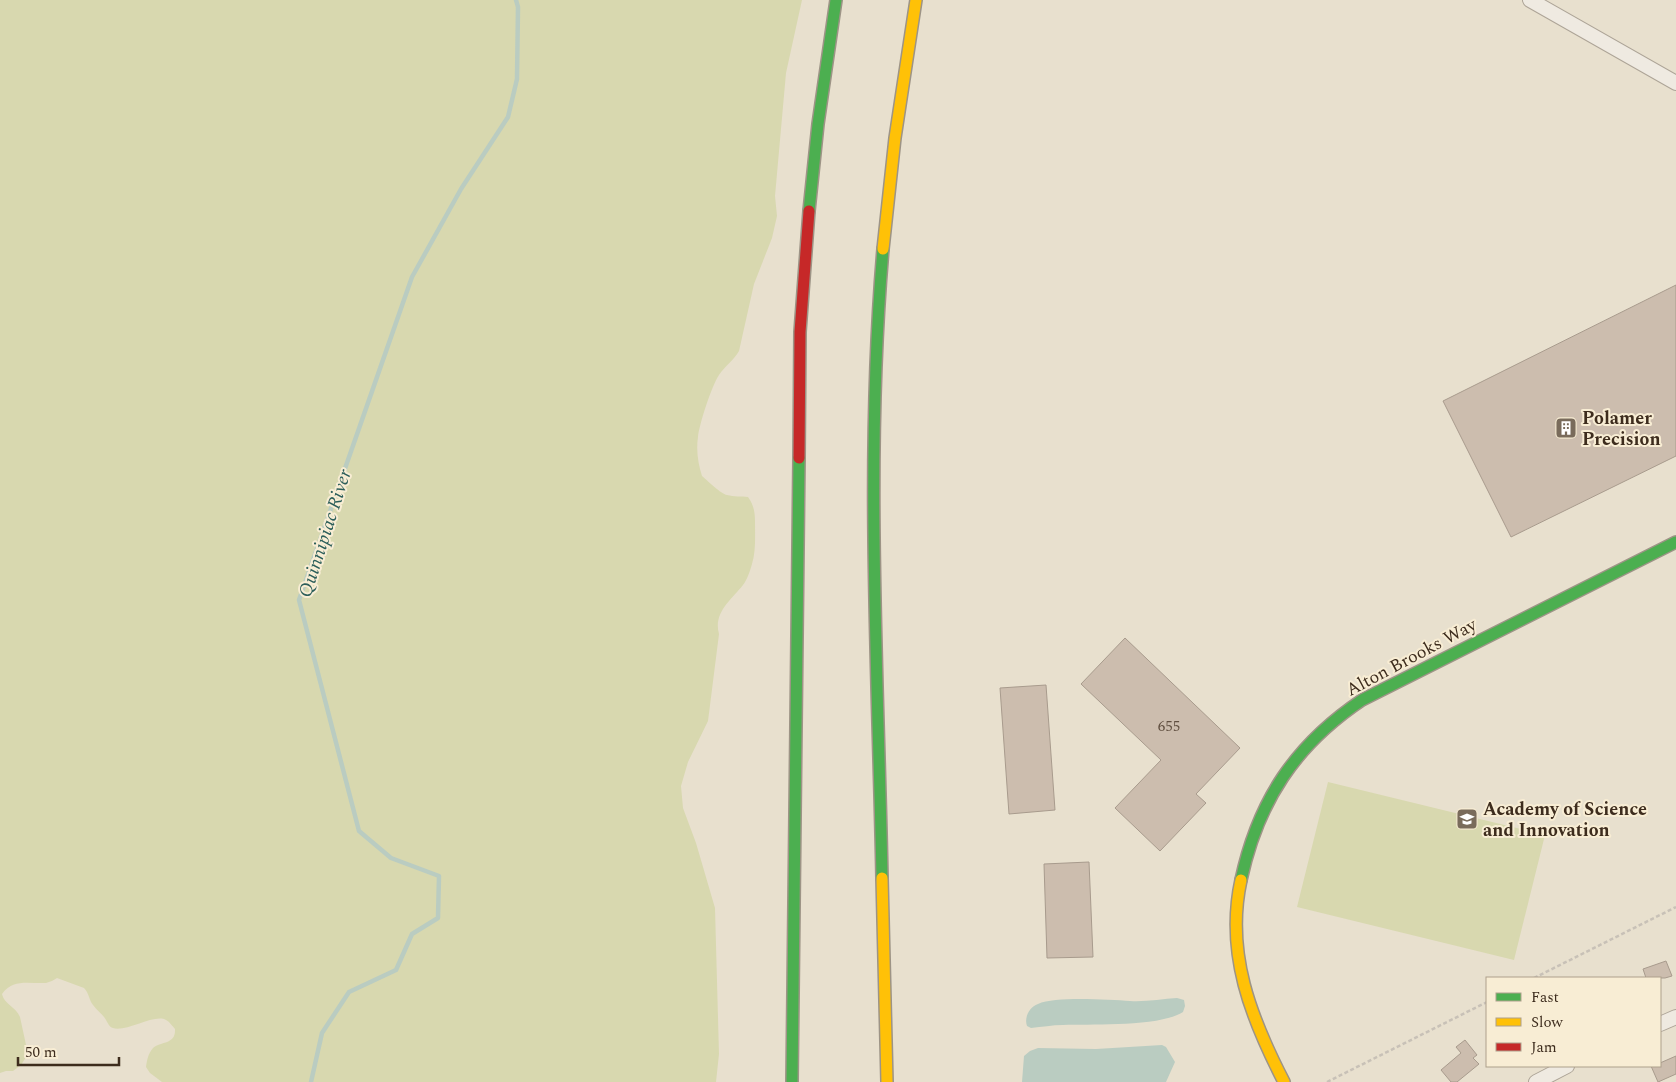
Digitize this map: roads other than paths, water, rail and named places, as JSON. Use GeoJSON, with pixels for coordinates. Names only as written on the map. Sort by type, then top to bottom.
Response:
{"type":"FeatureCollection","features":[{"type":"Feature","properties":{"kind":"main road"},"geometry":{"type":"LineString","coordinates":[[792,1082],[800,332],[815,147],[836,0]]}},
{"type":"Feature","properties":{"kind":"main road"},"geometry":{"type":"LineString","coordinates":[[887,1082],[874,518],[874,404],[886,209],[899,99],[916,0]]}},
{"type":"Feature","properties":{"kind":"main road","name":"Alton Brooks Way"},"geometry":{"type":"LineString","coordinates":[[1284,1082],[1258,1030],[1245,993],[1238,955],[1236,923],[1239,887],[1249,842],[1263,809],[1280,780],[1314,737],[1362,700],[1676,542]]}},
{"type":"Feature","properties":{"kind":"street"},"geometry":{"type":"LineString","coordinates":[[1530,0],[1676,83]]}},
{"type":"Feature","properties":{"kind":"street"},"geometry":{"type":"LineString","coordinates":[[1661,1024],[1676,1017]]}},
{"type":"Feature","properties":{"kind":"street"},"geometry":{"type":"LineString","coordinates":[[1536,1082],[1565,1067]]}},
{"type":"Feature","properties":{"kind":"waterway","name":"Quinnipiac River"},"geometry":{"type":"LineString","coordinates":[[311,1082],[322,1033],[349,992],[396,970],[412,934],[438,918],[439,876],[391,858],[359,831],[299,600],[412,277],[461,189],[508,117],[517,79],[518,7],[516,0]]}},
{"type":"Feature","properties":{"kind":"place","name":"Polamer Precision"},"geometry":{"type":"Point","coordinates":[1566,428]}},
{"type":"Feature","properties":{"kind":"place","name":"Academy of Science and Innovation"},"geometry":{"type":"Point","coordinates":[1467,819]}}]}
